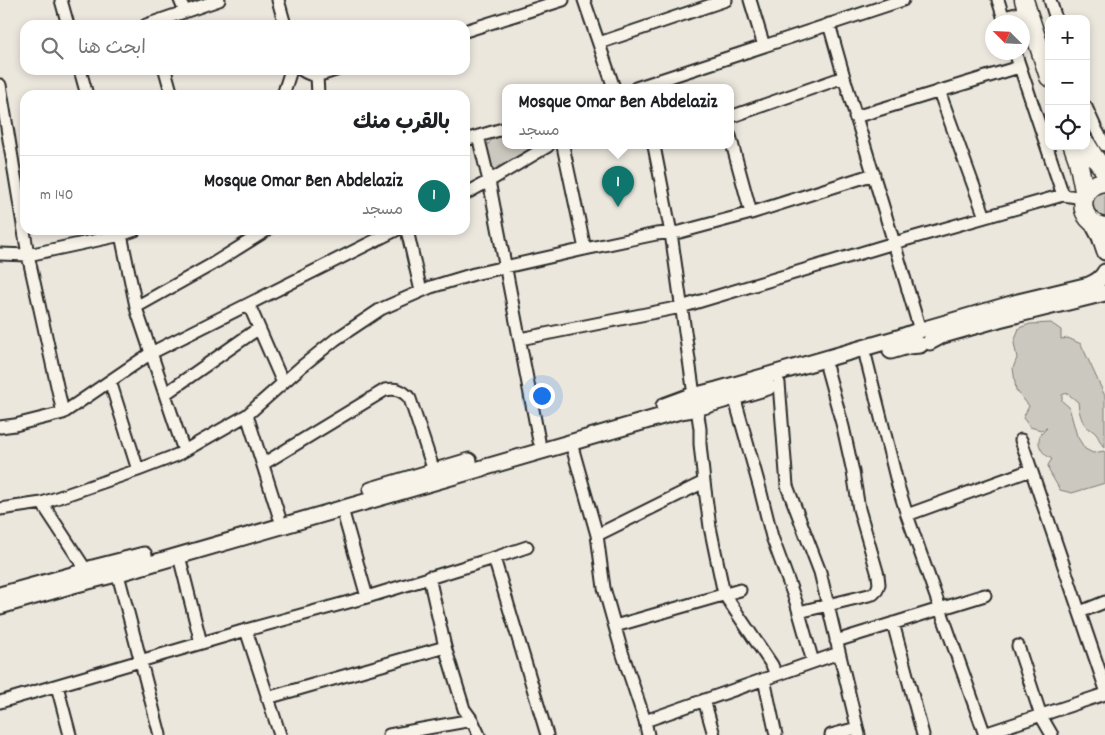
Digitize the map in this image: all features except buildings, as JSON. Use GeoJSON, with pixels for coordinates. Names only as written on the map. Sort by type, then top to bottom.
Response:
{"type":"FeatureCollection","features":[{"type":"Feature","properties":{"kind":"main road"},"geometry":{"type":"LineString","coordinates":[[1029,4],[1045,32]]}},
{"type":"Feature","properties":{"kind":"main road"},"geometry":{"type":"LineString","coordinates":[[1029,4],[1045,62]]}},
{"type":"Feature","properties":{"kind":"main road"},"geometry":{"type":"LineString","coordinates":[[1074,150],[1078,160],[1084,197],[1084,212],[1087,218],[1098,224],[1105,252]]}},
{"type":"Feature","properties":{"kind":"main road"},"geometry":{"type":"LineString","coordinates":[[1090,150],[1105,171]]}},
{"type":"Feature","properties":{"kind":"main road"},"geometry":{"type":"LineString","coordinates":[[1084,197],[1089,189],[1105,182]]}},
{"type":"Feature","properties":{"kind":"main road"},"geometry":{"type":"LineString","coordinates":[[0,606],[88,576],[279,516],[434,471],[671,404],[734,396],[908,346],[923,335],[1013,303],[1097,282],[1105,272]]}},
{"type":"Feature","properties":{"kind":"main road"},"geometry":{"type":"LineString","coordinates":[[116,568],[179,556],[680,411],[717,390],[898,338],[950,333],[1005,317],[1105,293]]}},
{"type":"Feature","properties":{"kind":"main road"},"geometry":{"type":"LineString","coordinates":[[0,595],[76,574],[88,576]]}},
{"type":"Feature","properties":{"kind":"street"},"geometry":{"type":"LineString","coordinates":[[61,0],[67,20]]}},
{"type":"Feature","properties":{"kind":"street"},"geometry":{"type":"LineString","coordinates":[[180,0],[185,12]]}},
{"type":"Feature","properties":{"kind":"street"},"geometry":{"type":"LineString","coordinates":[[162,20],[219,0]]}},
{"type":"Feature","properties":{"kind":"street"},"geometry":{"type":"LineString","coordinates":[[278,0],[284,20]]}},
{"type":"Feature","properties":{"kind":"street"},"geometry":{"type":"LineString","coordinates":[[470,29],[541,3],[563,0]]}},
{"type":"Feature","properties":{"kind":"street"},"geometry":{"type":"LineString","coordinates":[[584,0],[613,84]]}},
{"type":"Feature","properties":{"kind":"street"},"geometry":{"type":"LineString","coordinates":[[599,43],[726,0]]}},
{"type":"Feature","properties":{"kind":"street"},"geometry":{"type":"LineString","coordinates":[[750,0],[764,46]]}},
{"type":"Feature","properties":{"kind":"street"},"geometry":{"type":"LineString","coordinates":[[649,84],[903,0]]}},
{"type":"Feature","properties":{"kind":"street"},"geometry":{"type":"LineString","coordinates":[[998,0],[1003,15]]}},
{"type":"Feature","properties":{"kind":"street"},"geometry":{"type":"LineString","coordinates":[[1050,0],[1055,15]]}},
{"type":"Feature","properties":{"kind":"street"},"geometry":{"type":"LineString","coordinates":[[1012,15],[1029,4]]}},
{"type":"Feature","properties":{"kind":"street"},"geometry":{"type":"LineString","coordinates":[[829,24],[855,118],[923,335]]}},
{"type":"Feature","properties":{"kind":"street"},"geometry":{"type":"LineString","coordinates":[[1017,60],[1062,195]]}},
{"type":"Feature","properties":{"kind":"street"},"geometry":{"type":"LineString","coordinates":[[855,118],[1019,67]]}},
{"type":"Feature","properties":{"kind":"street"},"geometry":{"type":"LineString","coordinates":[[81,75],[86,90]]}},
{"type":"Feature","properties":{"kind":"street"},"geometry":{"type":"LineString","coordinates":[[167,75],[171,90]]}},
{"type":"Feature","properties":{"kind":"street"},"geometry":{"type":"LineString","coordinates":[[285,90],[289,75]]}},
{"type":"Feature","properties":{"kind":"street"},"geometry":{"type":"LineString","coordinates":[[310,75],[320,75]]}},
{"type":"Feature","properties":{"kind":"street"},"geometry":{"type":"LineString","coordinates":[[317,76],[318,90]]}},
{"type":"Feature","properties":{"kind":"street"},"geometry":{"type":"LineString","coordinates":[[734,116],[844,77]]}},
{"type":"Feature","properties":{"kind":"street"},"geometry":{"type":"LineString","coordinates":[[0,87],[20,207]]}},
{"type":"Feature","properties":{"kind":"street"},"geometry":{"type":"LineString","coordinates":[[939,92],[985,217]]}},
{"type":"Feature","properties":{"kind":"street"},"geometry":{"type":"LineString","coordinates":[[1090,116],[1105,145]]}},
{"type":"Feature","properties":{"kind":"street"},"geometry":{"type":"LineString","coordinates":[[470,138],[502,129]]}},
{"type":"Feature","properties":{"kind":"street"},"geometry":{"type":"LineString","coordinates":[[478,136],[489,182],[539,441]]}},
{"type":"Feature","properties":{"kind":"street"},"geometry":{"type":"LineString","coordinates":[[470,192],[543,149]]}},
{"type":"Feature","properties":{"kind":"street"},"geometry":{"type":"LineString","coordinates":[[564,149],[584,249]]}},
{"type":"Feature","properties":{"kind":"street"},"geometry":{"type":"LineString","coordinates":[[655,149],[671,233],[700,429],[700,444],[710,527],[724,594],[772,665],[776,675]]}},
{"type":"Feature","properties":{"kind":"street"},"geometry":{"type":"LineString","coordinates":[[734,149],[751,213]]}},
{"type":"Feature","properties":{"kind":"street"},"geometry":{"type":"LineString","coordinates":[[0,509],[42,503],[138,470],[184,451],[247,415],[336,339],[381,309],[421,291],[474,274],[656,234],[680,232],[751,213],[874,174]]}},
{"type":"Feature","properties":{"kind":"street"},"geometry":{"type":"LineString","coordinates":[[520,340],[681,307],[894,242],[1062,195],[1084,197]]}},
{"type":"Feature","properties":{"kind":"street"},"geometry":{"type":"LineString","coordinates":[[25,235],[63,413]]}},
{"type":"Feature","properties":{"kind":"street"},"geometry":{"type":"LineString","coordinates":[[0,254],[28,255],[109,235]]}},
{"type":"Feature","properties":{"kind":"street"},"geometry":{"type":"LineString","coordinates":[[122,235],[136,307],[184,451]]}},
{"type":"Feature","properties":{"kind":"street"},"geometry":{"type":"LineString","coordinates":[[136,307],[211,265],[259,235]]}},
{"type":"Feature","properties":{"kind":"street"},"geometry":{"type":"LineString","coordinates":[[0,427],[63,413],[151,353],[386,235]]}},
{"type":"Feature","properties":{"kind":"street"},"geometry":{"type":"LineString","coordinates":[[408,235],[421,291]]}},
{"type":"Feature","properties":{"kind":"street"},"geometry":{"type":"LineString","coordinates":[[249,305],[283,383]]}},
{"type":"Feature","properties":{"kind":"street"},"geometry":{"type":"LineString","coordinates":[[165,394],[259,328]]}},
{"type":"Feature","properties":{"kind":"street"},"geometry":{"type":"LineString","coordinates":[[866,358],[906,515],[985,734],[1105,694]]}},
{"type":"Feature","properties":{"kind":"street"},"geometry":{"type":"LineString","coordinates":[[799,612],[873,594],[878,590],[879,584],[859,509],[843,427],[827,370]]}},
{"type":"Feature","properties":{"kind":"street"},"geometry":{"type":"LineString","coordinates":[[110,381],[138,470]]}},
{"type":"Feature","properties":{"kind":"street"},"geometry":{"type":"LineString","coordinates":[[779,383],[787,486],[820,572],[858,731],[831,735]]}},
{"type":"Feature","properties":{"kind":"street"},"geometry":{"type":"LineString","coordinates":[[263,464],[385,390],[393,389],[399,390],[410,399],[434,471]]}},
{"type":"Feature","properties":{"kind":"street"},"geometry":{"type":"LineString","coordinates":[[734,396],[772,537],[799,612],[813,662]]}},
{"type":"Feature","properties":{"kind":"street"},"geometry":{"type":"LineString","coordinates":[[247,415],[279,516]]}},
{"type":"Feature","properties":{"kind":"street"},"geometry":{"type":"LineString","coordinates":[[1021,440],[1105,687]]}},
{"type":"Feature","properties":{"kind":"street"},"geometry":{"type":"LineString","coordinates":[[571,443],[597,535],[604,588],[648,735]]}},
{"type":"Feature","properties":{"kind":"street"},"geometry":{"type":"LineString","coordinates":[[906,515],[1031,470]]}},
{"type":"Feature","properties":{"kind":"street"},"geometry":{"type":"LineString","coordinates":[[597,535],[704,482]]}},
{"type":"Feature","properties":{"kind":"street"},"geometry":{"type":"LineString","coordinates":[[42,503],[88,576]]}},
{"type":"Feature","properties":{"kind":"street"},"geometry":{"type":"LineString","coordinates":[[342,509],[367,597]]}},
{"type":"Feature","properties":{"kind":"street"},"geometry":{"type":"LineString","coordinates":[[0,702],[246,630],[367,597],[526,547]]}},
{"type":"Feature","properties":{"kind":"street"},"geometry":{"type":"LineString","coordinates":[[179,556],[201,643]]}},
{"type":"Feature","properties":{"kind":"street"},"geometry":{"type":"LineString","coordinates":[[494,558],[547,735]]}},
{"type":"Feature","properties":{"kind":"street"},"geometry":{"type":"LineString","coordinates":[[116,568],[160,735]]}},
{"type":"Feature","properties":{"kind":"street"},"geometry":{"type":"LineString","coordinates":[[429,577],[445,647],[464,708],[479,735]]}},
{"type":"Feature","properties":{"kind":"street"},"geometry":{"type":"LineString","coordinates":[[615,626],[740,590]]}},
{"type":"Feature","properties":{"kind":"street"},"geometry":{"type":"LineString","coordinates":[[645,721],[813,662],[837,647],[893,623],[985,595]]}},
{"type":"Feature","properties":{"kind":"street"},"geometry":{"type":"LineString","coordinates":[[1080,612],[1105,602]]}},
{"type":"Feature","properties":{"kind":"street"},"geometry":{"type":"LineString","coordinates":[[893,623],[922,735]]}},
{"type":"Feature","properties":{"kind":"street"},"geometry":{"type":"LineString","coordinates":[[246,630],[280,735]]}},
{"type":"Feature","properties":{"kind":"street"},"geometry":{"type":"LineString","coordinates":[[1018,646],[1041,716],[1052,735]]}},
{"type":"Feature","properties":{"kind":"street"},"geometry":{"type":"LineString","coordinates":[[267,698],[445,647]]}},
{"type":"Feature","properties":{"kind":"street"},"geometry":{"type":"LineString","coordinates":[[764,679],[776,735]]}},
{"type":"Feature","properties":{"kind":"street"},"geometry":{"type":"LineString","coordinates":[[57,686],[70,735]]}},
{"type":"Feature","properties":{"kind":"street"},"geometry":{"type":"LineString","coordinates":[[704,700],[714,735]]}},
{"type":"Feature","properties":{"kind":"street"},"geometry":{"type":"LineString","coordinates":[[389,735],[472,720]]}},
{"type":"Feature","properties":{"kind":"shaded area"},"geometry":{"type":"Polygon","coordinates":[[[502,136],[502,149],[529,149],[494,171],[487,147],[492,140],[502,136]]]}},
{"type":"Feature","properties":{"kind":"shaded area"},"geometry":{"type":"Polygon","coordinates":[[[1105,190],[1105,218],[1101,218],[1093,213],[1091,199],[1096,192],[1105,190]]]}},
{"type":"Feature","properties":{"kind":"shaded area"},"geometry":{"type":"Polygon","coordinates":[[[1051,323],[1061,330],[1061,339],[1068,338],[1081,344],[1105,396],[1105,448],[1095,433],[1084,423],[1078,402],[1067,393],[1062,395],[1062,401],[1069,407],[1077,436],[1085,449],[1093,453],[1104,451],[1105,453],[1105,483],[1072,493],[1060,490],[1049,471],[1048,465],[1052,459],[1043,452],[1039,445],[1039,438],[1047,428],[1041,430],[1030,427],[1023,418],[1029,406],[1016,390],[1013,368],[1017,358],[1014,343],[1019,328],[1030,324],[1051,323]]]}},
{"type":"Feature","properties":{"kind":"place","name":"Mosque Omar Ben Abdelaziz"},"geometry":{"type":"Point","coordinates":[618,207]}}]}
